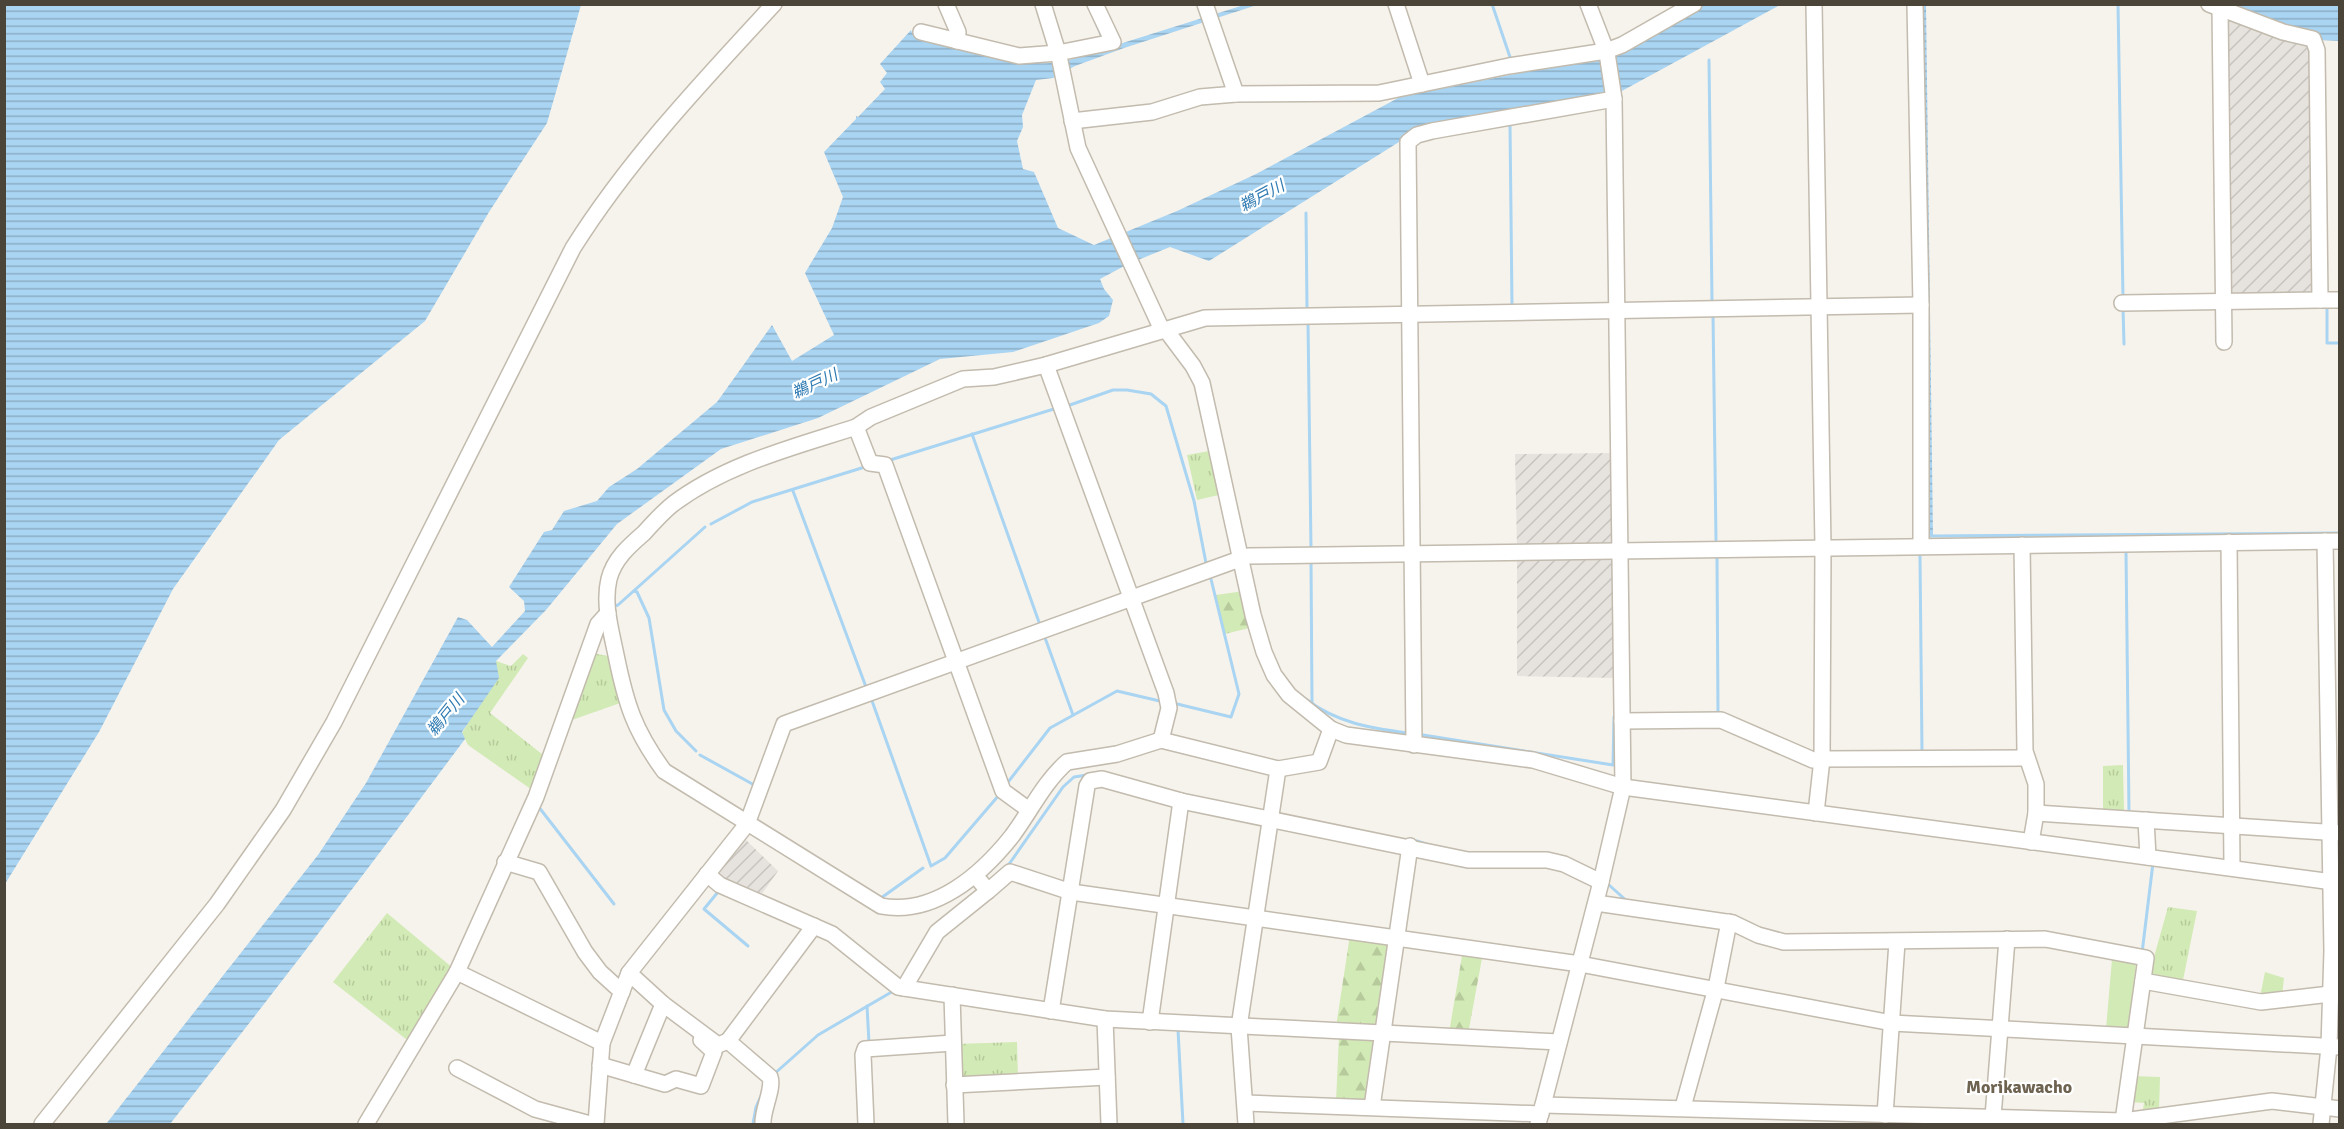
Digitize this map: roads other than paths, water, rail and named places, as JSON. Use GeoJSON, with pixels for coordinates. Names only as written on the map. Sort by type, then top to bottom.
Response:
{"type":"FeatureCollection","features":[{"type":"Feature","properties":{"kind":"street"},"geometry":{"type":"LineString","coordinates":[[42,1125],[217,904],[283,810],[334,722],[573,248],[600,204],[647,146],[774,4]]}},
{"type":"Feature","properties":{"kind":"street"},"geometry":{"type":"LineString","coordinates":[[946,4],[958,32],[957,41]]}},
{"type":"Feature","properties":{"kind":"street"},"geometry":{"type":"LineString","coordinates":[[1043,4],[1058,55],[1078,148],[1164,330],[1193,366],[1202,383],[1253,615],[1264,652],[1274,675],[1304,709],[1331,729],[1346,735],[1533,760],[1623,787],[2336,882]]}},
{"type":"Feature","properties":{"kind":"street"},"geometry":{"type":"LineString","coordinates":[[921,32],[1019,56],[1058,55],[1113,42],[1095,4]]}},
{"type":"Feature","properties":{"kind":"street"},"geometry":{"type":"LineString","coordinates":[[1396,4],[1422,84]]}},
{"type":"Feature","properties":{"kind":"street"},"geometry":{"type":"LineString","coordinates":[[1540,1114],[1596,903],[1623,787],[1614,99],[1607,52],[1588,4]]}},
{"type":"Feature","properties":{"kind":"street"},"geometry":{"type":"LineString","coordinates":[[1072,121],[1152,112],[1200,97],[1236,94],[1359,95],[1607,52],[1694,4]]}},
{"type":"Feature","properties":{"kind":"street"},"geometry":{"type":"LineString","coordinates":[[1815,4],[1822,547],[1822,759],[1816,813]]}},
{"type":"Feature","properties":{"kind":"street"},"geometry":{"type":"LineString","coordinates":[[1915,4],[1921,305],[1921,545]]}},
{"type":"Feature","properties":{"kind":"street"},"geometry":{"type":"LineString","coordinates":[[2224,342],[2214,6],[2283,32],[2313,39],[2317,50],[2320,300]]}},
{"type":"Feature","properties":{"kind":"street"},"geometry":{"type":"LineString","coordinates":[[1208,13],[1236,94]]}},
{"type":"Feature","properties":{"kind":"street"},"geometry":{"type":"LineString","coordinates":[[1414,745],[1408,142],[1417,135],[1432,131],[1614,99]]}},
{"type":"Feature","properties":{"kind":"street"},"geometry":{"type":"LineString","coordinates":[[2122,303],[2340,300]]}},
{"type":"Feature","properties":{"kind":"street"},"geometry":{"type":"LineString","coordinates":[[1331,729],[1319,762],[1278,770],[1161,741],[1117,754],[1067,762],[1011,837],[975,875],[936,900],[918,906],[880,906],[664,771],[642,742],[625,701],[606,597],[616,562],[673,504],[751,462],[856,427],[870,417],[963,379],[994,377],[1046,365],[1205,318],[1921,305]]}},
{"type":"Feature","properties":{"kind":"street"},"geometry":{"type":"LineString","coordinates":[[1046,365],[1168,702],[1161,741]]}},
{"type":"Feature","properties":{"kind":"street"},"geometry":{"type":"LineString","coordinates":[[856,427],[870,463],[885,465],[1003,791],[1029,810]]}},
{"type":"Feature","properties":{"kind":"street"},"geometry":{"type":"LineString","coordinates":[[596,1125],[603,1043],[629,973],[747,824],[784,724],[1248,556],[2332,541],[2336,882],[2334,1047],[2321,1125]]}},
{"type":"Feature","properties":{"kind":"street"},"geometry":{"type":"LineString","coordinates":[[2229,542],[2232,867]]}},
{"type":"Feature","properties":{"kind":"street"},"geometry":{"type":"LineString","coordinates":[[2022,545],[2025,751],[2036,784],[2036,813],[2031,842]]}},
{"type":"Feature","properties":{"kind":"street"},"geometry":{"type":"LineString","coordinates":[[372,1123],[457,972],[536,797],[598,624],[608,613]]}},
{"type":"Feature","properties":{"kind":"street"},"geometry":{"type":"LineString","coordinates":[[1622,721],[1721,720],[1813,760],[2027,758]]}},
{"type":"Feature","properties":{"kind":"street"},"geometry":{"type":"LineString","coordinates":[[1246,1125],[1239,1027],[1278,770]]}},
{"type":"Feature","properties":{"kind":"street"},"geometry":{"type":"LineString","coordinates":[[1052,1011],[1090,781],[1102,779],[1181,801],[1360,839],[1410,846],[1468,860],[1547,860],[1564,864],[1601,882]]}},
{"type":"Feature","properties":{"kind":"street"},"geometry":{"type":"LineString","coordinates":[[1150,1022],[1181,801]]}},
{"type":"Feature","properties":{"kind":"street"},"geometry":{"type":"LineString","coordinates":[[2036,813],[2335,833]]}},
{"type":"Feature","properties":{"kind":"street"},"geometry":{"type":"LineString","coordinates":[[2146,820],[2148,857]]}},
{"type":"Feature","properties":{"kind":"street"},"geometry":{"type":"LineString","coordinates":[[1372,1107],[1410,846]]}},
{"type":"Feature","properties":{"kind":"street"},"geometry":{"type":"LineString","coordinates":[[505,862],[539,872],[585,952],[600,972],[622,992]]}},
{"type":"Feature","properties":{"kind":"street"},"geometry":{"type":"LineString","coordinates":[[904,988],[938,932],[1010,872],[1071,892],[1580,964],[1892,1023],[2334,1047]]}},
{"type":"Feature","properties":{"kind":"street"},"geometry":{"type":"LineString","coordinates":[[707,874],[720,885],[832,934],[898,987],[1105,1019],[1559,1042]]}},
{"type":"Feature","properties":{"kind":"street"},"geometry":{"type":"LineString","coordinates":[[975,875],[988,891]]}},
{"type":"Feature","properties":{"kind":"street"},"geometry":{"type":"LineString","coordinates":[[1596,903],[1729,922],[1784,942],[2059,940],[2146,958],[2123,1120]]}},
{"type":"Feature","properties":{"kind":"street"},"geometry":{"type":"LineString","coordinates":[[1683,1107],[1716,988],[1729,922]]}},
{"type":"Feature","properties":{"kind":"street"},"geometry":{"type":"LineString","coordinates":[[665,1006],[718,1045],[728,1041],[814,926]]}},
{"type":"Feature","properties":{"kind":"street"},"geometry":{"type":"LineString","coordinates":[[1994,1117],[2007,939]]}},
{"type":"Feature","properties":{"kind":"street"},"geometry":{"type":"LineString","coordinates":[[1885,1115],[1897,942]]}},
{"type":"Feature","properties":{"kind":"street"},"geometry":{"type":"LineString","coordinates":[[457,972],[603,1043]]}},
{"type":"Feature","properties":{"kind":"street"},"geometry":{"type":"LineString","coordinates":[[600,1065],[665,1084],[676,1079],[701,1086],[714,1052],[629,973]]}},
{"type":"Feature","properties":{"kind":"street"},"geometry":{"type":"LineString","coordinates":[[2143,981],[2261,1002],[2335,993]]}},
{"type":"Feature","properties":{"kind":"street"},"geometry":{"type":"LineString","coordinates":[[952,995],[956,1125]]}},
{"type":"Feature","properties":{"kind":"street"},"geometry":{"type":"LineString","coordinates":[[634,1075],[665,1006]]}},
{"type":"Feature","properties":{"kind":"street"},"geometry":{"type":"LineString","coordinates":[[1105,1019],[1109,1125]]}},
{"type":"Feature","properties":{"kind":"street"},"geometry":{"type":"LineString","coordinates":[[728,1041],[772,1080],[762,1112],[763,1125]]}},
{"type":"Feature","properties":{"kind":"street"},"geometry":{"type":"LineString","coordinates":[[866,1125],[863,1054],[866,1049],[953,1043]]}},
{"type":"Feature","properties":{"kind":"street"},"geometry":{"type":"LineString","coordinates":[[457,1068],[535,1108],[590,1125]]}},
{"type":"Feature","properties":{"kind":"street"},"geometry":{"type":"LineString","coordinates":[[954,1085],[1107,1077]]}},
{"type":"Feature","properties":{"kind":"street"},"geometry":{"type":"LineString","coordinates":[[1246,1103],[1540,1114],[1683,1107],[1885,1115],[2123,1120],[2272,1101],[2340,1109]]}},
{"type":"Feature","properties":{"kind":"water"},"geometry":{"type":"Polygon","coordinates":[[[5,4],[581,5],[547,123],[489,212],[425,321],[279,440],[173,589],[99,732],[5,884],[5,4]]]}},
{"type":"Feature","properties":{"kind":"water","name":"鵜戸川"},"geometry":{"type":"Polygon","coordinates":[[[1087,5],[1091,5],[1113,46],[1244,5],[1257,5],[1124,48],[1075,66],[1053,78],[1036,80],[1022,115],[1023,127],[1017,141],[1023,169],[1034,172],[1058,228],[1094,245],[1177,211],[1256,174],[1400,97],[1599,57],[1702,5],[1780,5],[1620,92],[1415,132],[1209,261],[1170,247],[1128,264],[1100,279],[1104,289],[1113,300],[1109,316],[1099,323],[1013,352],[940,359],[818,418],[721,449],[617,524],[546,610],[496,661],[499,678],[462,732],[465,739],[319,933],[170,1124],[106,1124],[318,855],[366,783],[458,617],[467,620],[492,647],[525,611],[524,601],[509,587],[544,532],[552,530],[564,511],[597,501],[609,487],[637,469],[717,402],[772,325],[792,361],[834,335],[805,273],[832,228],[843,197],[824,152],[856,119],[856,116],[858,117],[885,89],[880,82],[887,73],[880,64],[911,30],[912,33],[946,41],[947,46],[998,58],[1037,63],[1071,59],[1105,48],[1087,5]]]}},
{"type":"Feature","properties":{"kind":"water"},"geometry":{"type":"Polygon","coordinates":[[[1921,5],[1926,5],[1933,537],[1928,537],[1921,5]]]}},
{"type":"Feature","properties":{"kind":"water"},"geometry":{"type":"Polygon","coordinates":[[[2221,5],[2339,5],[2339,41],[2319,40],[2221,5]]]}},
{"type":"Feature","properties":{"kind":"waterway"},"geometry":{"type":"LineString","coordinates":[[1492,4],[1511,60]]}},
{"type":"Feature","properties":{"kind":"waterway"},"geometry":{"type":"LineString","coordinates":[[2118,4],[2123,298]]}},
{"type":"Feature","properties":{"kind":"waterway"},"geometry":{"type":"LineString","coordinates":[[1709,60],[1712,301]]}},
{"type":"Feature","properties":{"kind":"waterway"},"geometry":{"type":"LineString","coordinates":[[1510,124],[1512,306]]}},
{"type":"Feature","properties":{"kind":"waterway"},"geometry":{"type":"LineString","coordinates":[[1306,213],[1307,307]]}},
{"type":"Feature","properties":{"kind":"waterway"},"geometry":{"type":"LineString","coordinates":[[2123,308],[2124,344]]}},
{"type":"Feature","properties":{"kind":"waterway"},"geometry":{"type":"LineString","coordinates":[[2327,308],[2327,343],[2340,343]]}},
{"type":"Feature","properties":{"kind":"waterway"},"geometry":{"type":"LineString","coordinates":[[1713,314],[1716,540]]}},
{"type":"Feature","properties":{"kind":"waterway"},"geometry":{"type":"LineString","coordinates":[[1308,322],[1311,549]]}},
{"type":"Feature","properties":{"kind":"waterway"},"geometry":{"type":"LineString","coordinates":[[1067,406],[1113,390],[1151,394],[1166,406],[1194,501],[1206,563]]}},
{"type":"Feature","properties":{"kind":"waterway"},"geometry":{"type":"LineString","coordinates":[[887,461],[1057,408]]}},
{"type":"Feature","properties":{"kind":"waterway"},"geometry":{"type":"LineString","coordinates":[[972,434],[1040,625]]}},
{"type":"Feature","properties":{"kind":"waterway"},"geometry":{"type":"LineString","coordinates":[[711,524],[752,502],[868,466]]}},
{"type":"Feature","properties":{"kind":"waterway"},"geometry":{"type":"LineString","coordinates":[[793,491],[866,687]]}},
{"type":"Feature","properties":{"kind":"waterway"},"geometry":{"type":"LineString","coordinates":[[611,607],[618,605],[705,527]]}},
{"type":"Feature","properties":{"kind":"waterway"},"geometry":{"type":"LineString","coordinates":[[1930,536],[2340,533]]}},
{"type":"Feature","properties":{"kind":"waterway"},"geometry":{"type":"LineString","coordinates":[[2126,552],[2129,813]]}},
{"type":"Feature","properties":{"kind":"waterway"},"geometry":{"type":"LineString","coordinates":[[1920,556],[1922,752]]}},
{"type":"Feature","properties":{"kind":"waterway"},"geometry":{"type":"LineString","coordinates":[[1717,558],[1718,714]]}},
{"type":"Feature","properties":{"kind":"waterway"},"geometry":{"type":"LineString","coordinates":[[1311,562],[1312,704]]}},
{"type":"Feature","properties":{"kind":"waterway"},"geometry":{"type":"LineString","coordinates":[[1173,703],[1231,717],[1239,694],[1210,575]]}},
{"type":"Feature","properties":{"kind":"waterway"},"geometry":{"type":"LineString","coordinates":[[634,591],[637,592],[649,618],[664,710],[676,731],[696,751]]}},
{"type":"Feature","properties":{"kind":"waterway"},"geometry":{"type":"LineString","coordinates":[[1044,635],[1073,715]]}},
{"type":"Feature","properties":{"kind":"waterway"},"geometry":{"type":"LineString","coordinates":[[1005,786],[1050,728],[1117,691],[1164,702]]}},
{"type":"Feature","properties":{"kind":"waterway"},"geometry":{"type":"LineString","coordinates":[[871,698],[931,866],[945,858],[999,795]]}},
{"type":"Feature","properties":{"kind":"waterway"},"geometry":{"type":"LineString","coordinates":[[1307,700],[1343,719],[1407,733]]}},
{"type":"Feature","properties":{"kind":"waterway"},"geometry":{"type":"LineString","coordinates":[[1423,735],[1613,765],[1614,717]]}},
{"type":"Feature","properties":{"kind":"waterway"},"geometry":{"type":"LineString","coordinates":[[700,755],[756,786]]}},
{"type":"Feature","properties":{"kind":"waterway"},"geometry":{"type":"LineString","coordinates":[[1007,867],[1063,787],[1074,777],[1087,775]]}},
{"type":"Feature","properties":{"kind":"waterway"},"geometry":{"type":"LineString","coordinates":[[538,806],[614,904]]}},
{"type":"Feature","properties":{"kind":"waterway"},"geometry":{"type":"LineString","coordinates":[[1417,841],[1426,844]]}},
{"type":"Feature","properties":{"kind":"waterway"},"geometry":{"type":"LineString","coordinates":[[2142,953],[2153,863]]}},
{"type":"Feature","properties":{"kind":"waterway"},"geometry":{"type":"LineString","coordinates":[[881,898],[923,868]]}},
{"type":"Feature","properties":{"kind":"waterway"},"geometry":{"type":"LineString","coordinates":[[1609,885],[1628,902]]}},
{"type":"Feature","properties":{"kind":"waterway"},"geometry":{"type":"LineString","coordinates":[[718,892],[704,909],[748,946]]}},
{"type":"Feature","properties":{"kind":"waterway"},"geometry":{"type":"LineString","coordinates":[[773,1075],[818,1035],[895,990]]}},
{"type":"Feature","properties":{"kind":"waterway"},"geometry":{"type":"LineString","coordinates":[[867,1006],[869,1043]]}},
{"type":"Feature","properties":{"kind":"waterway"},"geometry":{"type":"LineString","coordinates":[[1178,1030],[1183,1124]]}},
{"type":"Feature","properties":{"kind":"waterway"},"geometry":{"type":"LineString","coordinates":[[753,1124],[761,1096]]}},
{"type":"Feature","properties":{"kind":"district","name":"Morikawacho"},"geometry":{"type":"Point","coordinates":[2019,1087]}}]}
